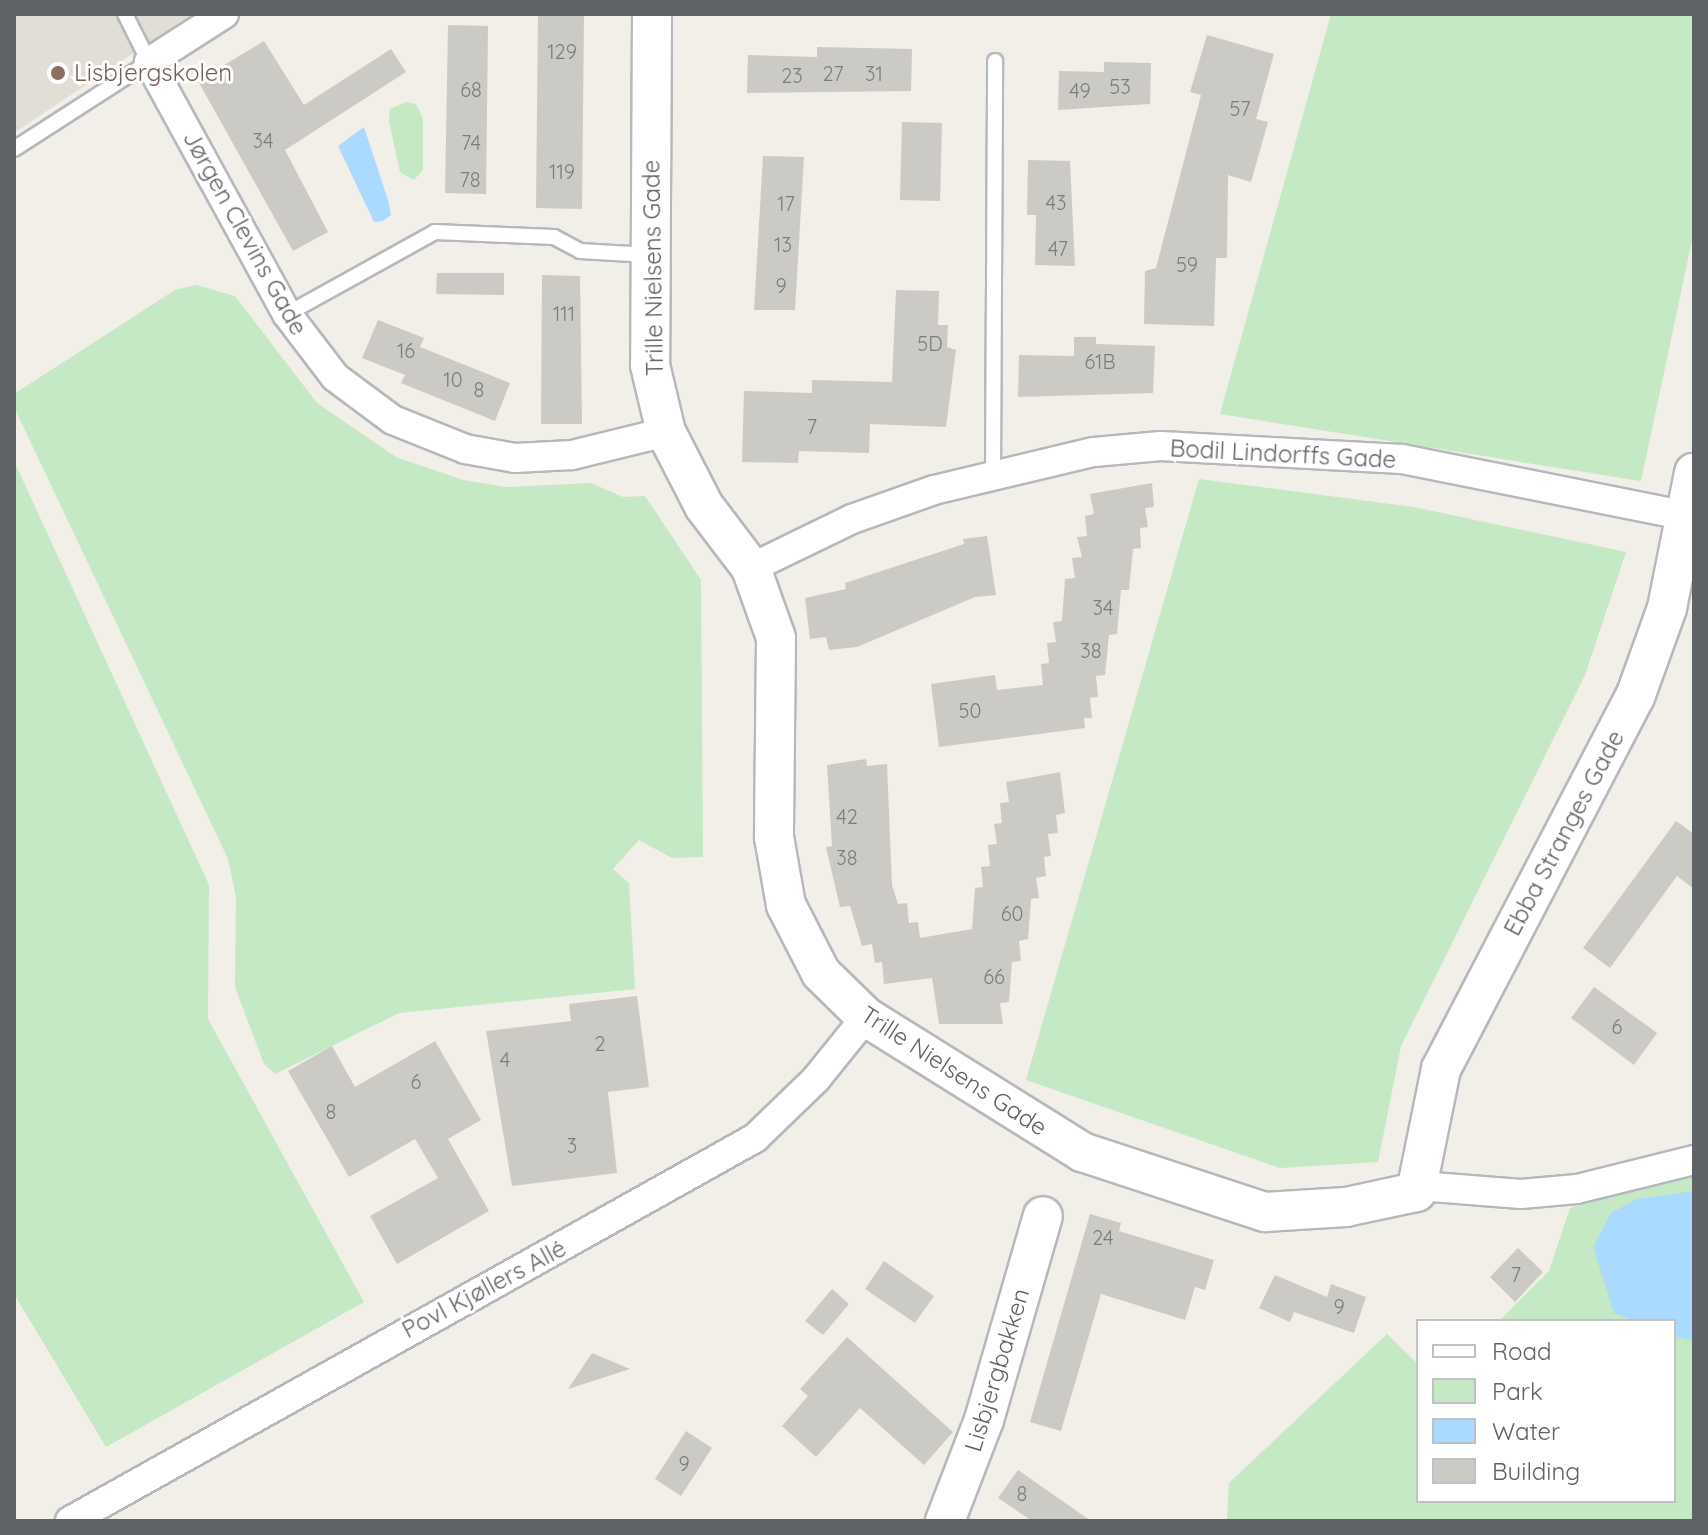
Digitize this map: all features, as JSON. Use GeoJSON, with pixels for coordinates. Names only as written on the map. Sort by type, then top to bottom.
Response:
{"type":"FeatureCollection","features":[{"type":"Feature","properties":{"kind":"street"},"geometry":{"type":"LineString","coordinates":[[149,62],[224,14]]}},
{"type":"Feature","properties":{"kind":"street","name":"Trille Nielsens Gade"},"geometry":{"type":"LineString","coordinates":[[652,14],[650,365],[666,432],[704,506],[751,568],[776,638],[774,837],[786,905],[821,973],[866,1017],[1082,1152],[1204,1195],[1265,1212],[1386,1201],[1408,1196],[1420,1186],[1521,1194],[1577,1189],[1694,1160]]}},
{"type":"Feature","properties":{"kind":"street","name":"Jørgen Clevins Gade"},"geometry":{"type":"LineString","coordinates":[[149,62],[287,314],[335,377],[393,420],[465,449],[515,458],[572,455],[666,432]]}},
{"type":"Feature","properties":{"kind":"street","name":"Bodil Lindorffs Gade"},"geometry":{"type":"LineString","coordinates":[[751,568],[852,519],[993,473],[1094,452],[1259,448],[1402,459],[1687,516]]}},
{"type":"Feature","properties":{"kind":"street","name":"Ebba Stranges Gade"},"geometry":{"type":"LineString","coordinates":[[1420,1186],[1441,1069],[1635,697],[1667,608],[1694,473]]}},
{"type":"Feature","properties":{"kind":"street","name":"Povl Kjøllers Allé"},"geometry":{"type":"LineString","coordinates":[[70,1521],[755,1138],[816,1079],[866,1017]]}},
{"type":"Feature","properties":{"kind":"street","name":"Lisbjergbakken"},"geometry":{"type":"LineString","coordinates":[[945,1521],[984,1420],[1043,1216]]}},
{"type":"Feature","properties":{"kind":"lane"},"geometry":{"type":"LineString","coordinates":[[14,149],[149,62],[125,14]]}},
{"type":"Feature","properties":{"kind":"lane"},"geometry":{"type":"LineString","coordinates":[[993,473],[995,61]]}},
{"type":"Feature","properties":{"kind":"lane"},"geometry":{"type":"LineString","coordinates":[[287,314],[435,232],[554,237],[580,251],[649,255]]}},
{"type":"Feature","properties":{"kind":"shaded area","name":"Lisbjergskolen"},"geometry":{"type":"Polygon","coordinates":[[[14,14],[192,14],[14,133],[14,14]]]}},
{"type":"Feature","properties":{"kind":"green space"},"geometry":{"type":"Polygon","coordinates":[[[1331,14],[1694,14],[1694,231],[1641,481],[1220,414],[1331,14]]]}},
{"type":"Feature","properties":{"kind":"green space"},"geometry":{"type":"Polygon","coordinates":[[[406,102],[416,104],[423,119],[423,170],[414,180],[400,172],[389,121],[390,109],[406,102]]]}},
{"type":"Feature","properties":{"kind":"green space"},"geometry":{"type":"Polygon","coordinates":[[[196,285],[235,296],[317,403],[396,457],[463,480],[506,487],[591,483],[623,497],[645,496],[701,580],[703,857],[672,858],[639,840],[613,869],[629,883],[635,989],[399,1013],[275,1074],[264,1064],[235,987],[236,897],[228,859],[14,407],[14,394],[175,290],[196,285]]]}},
{"type":"Feature","properties":{"kind":"green space"},"geometry":{"type":"Polygon","coordinates":[[[14,461],[209,885],[208,1019],[364,1302],[106,1447],[14,1294],[14,461]]]}},
{"type":"Feature","properties":{"kind":"green space"},"geometry":{"type":"Polygon","coordinates":[[[1199,479],[1414,507],[1626,552],[1585,675],[1401,1046],[1378,1162],[1280,1168],[1026,1080],[1199,479]]]}},
{"type":"Feature","properties":{"kind":"green space"},"geometry":{"type":"Polygon","coordinates":[[[1694,1172],[1694,1521],[1227,1521],[1229,1483],[1387,1334],[1416,1362],[1416,1503],[1676,1503],[1676,1319],[1501,1319],[1549,1271],[1570,1208],[1694,1172]]]}},
{"type":"Feature","properties":{"kind":"water"},"geometry":{"type":"Polygon","coordinates":[[[364,127],[388,200],[391,215],[383,221],[374,222],[338,146],[364,127]]]}},
{"type":"Feature","properties":{"kind":"water"},"geometry":{"type":"Polygon","coordinates":[[[1694,1191],[1694,1341],[1676,1336],[1676,1319],[1629,1319],[1614,1313],[1593,1247],[1611,1213],[1637,1199],[1694,1191]]]}},
{"type":"Feature","properties":{"kind":"building"},"geometry":{"type":"Polygon","coordinates":[[[538,14],[584,14],[582,209],[536,208],[538,14]]]}},
{"type":"Feature","properties":{"kind":"building"},"geometry":{"type":"Polygon","coordinates":[[[448,25],[488,26],[486,194],[445,193],[448,25]]]}},
{"type":"Feature","properties":{"kind":"building"},"geometry":{"type":"Polygon","coordinates":[[[1207,35],[1274,54],[1256,119],[1268,122],[1251,182],[1228,175],[1227,258],[1216,258],[1214,326],[1144,324],[1145,271],[1156,268],[1201,95],[1190,92],[1207,35]]]}},
{"type":"Feature","properties":{"kind":"building"},"geometry":{"type":"Polygon","coordinates":[[[264,41],[304,105],[391,49],[406,72],[285,150],[328,232],[293,251],[198,81],[264,41]]]}},
{"type":"Feature","properties":{"kind":"building"},"geometry":{"type":"Polygon","coordinates":[[[817,47],[912,49],[911,91],[747,93],[748,55],[817,57],[817,47]]]}},
{"type":"Feature","properties":{"kind":"building"},"geometry":{"type":"Polygon","coordinates":[[[1104,62],[1151,63],[1150,104],[1058,110],[1059,71],[1104,72],[1104,62]]]}},
{"type":"Feature","properties":{"kind":"building"},"geometry":{"type":"Polygon","coordinates":[[[902,122],[942,123],[940,201],[900,200],[902,122]]]}},
{"type":"Feature","properties":{"kind":"building"},"geometry":{"type":"Polygon","coordinates":[[[763,156],[804,157],[795,310],[754,310],[763,156]]]}},
{"type":"Feature","properties":{"kind":"building"},"geometry":{"type":"Polygon","coordinates":[[[1028,160],[1070,161],[1075,266],[1035,265],[1036,215],[1027,215],[1028,160]]]}},
{"type":"Feature","properties":{"kind":"building"},"geometry":{"type":"Polygon","coordinates":[[[437,273],[504,273],[504,295],[436,294],[437,273]]]}},
{"type":"Feature","properties":{"kind":"building"},"geometry":{"type":"Polygon","coordinates":[[[542,275],[580,276],[582,424],[541,424],[542,275]]]}},
{"type":"Feature","properties":{"kind":"building"},"geometry":{"type":"Polygon","coordinates":[[[896,290],[939,291],[938,325],[948,325],[947,347],[956,350],[946,427],[870,424],[869,453],[799,451],[798,463],[742,462],[744,391],[812,393],[812,380],[892,382],[896,290]]]}},
{"type":"Feature","properties":{"kind":"building"},"geometry":{"type":"Polygon","coordinates":[[[378,320],[424,338],[420,347],[510,383],[495,421],[401,383],[405,375],[362,358],[378,320]]]}},
{"type":"Feature","properties":{"kind":"building"},"geometry":{"type":"Polygon","coordinates":[[[1074,337],[1096,337],[1096,344],[1155,346],[1153,393],[1018,397],[1019,355],[1074,356],[1074,337]]]}},
{"type":"Feature","properties":{"kind":"building"},"geometry":{"type":"Polygon","coordinates":[[[1152,483],[1154,507],[1145,508],[1148,527],[1140,528],[1141,548],[1133,549],[1129,590],[1121,590],[1117,634],[1109,635],[1105,675],[1096,676],[1098,697],[1090,698],[1092,718],[1084,718],[1085,728],[939,747],[931,684],[995,675],[997,690],[1043,685],[1041,664],[1049,663],[1047,643],[1056,642],[1053,622],[1062,621],[1065,579],[1075,578],[1072,558],[1082,557],[1077,537],[1087,536],[1085,516],[1094,514],[1090,494],[1152,483]]]}},
{"type":"Feature","properties":{"kind":"building"},"geometry":{"type":"Polygon","coordinates":[[[987,536],[996,595],[975,597],[857,647],[829,650],[826,637],[810,639],[805,598],[846,589],[845,583],[964,544],[963,539],[987,536]]]}},
{"type":"Feature","properties":{"kind":"building"},"geometry":{"type":"Polygon","coordinates":[[[866,759],[867,766],[887,764],[892,885],[898,904],[907,903],[909,923],[918,922],[920,938],[972,929],[975,888],[983,887],[981,867],[990,866],[988,845],[997,844],[994,824],[1002,823],[1000,803],[1009,802],[1006,782],[1060,772],[1065,813],[1056,815],[1058,833],[1048,834],[1051,856],[1044,857],[1046,876],[1036,878],[1039,898],[1031,899],[1028,939],[1019,941],[1021,961],[1012,962],[1009,1002],[1000,1003],[1003,1024],[939,1024],[932,978],[884,984],[882,962],[875,963],[872,944],[862,946],[850,906],[840,907],[826,847],[832,846],[827,765],[866,759]]]}},
{"type":"Feature","properties":{"kind":"building"},"geometry":{"type":"Polygon","coordinates":[[[1676,821],[1694,834],[1694,889],[1677,876],[1610,968],[1583,948],[1676,821]]]}},
{"type":"Feature","properties":{"kind":"building"},"geometry":{"type":"Polygon","coordinates":[[[1594,987],[1657,1033],[1634,1065],[1571,1018],[1594,987]]]}},
{"type":"Feature","properties":{"kind":"building"},"geometry":{"type":"Polygon","coordinates":[[[637,996],[649,1087],[608,1092],[617,1173],[512,1186],[486,1031],[571,1021],[569,1004],[637,996]]]}},
{"type":"Feature","properties":{"kind":"building"},"geometry":{"type":"Polygon","coordinates":[[[435,1041],[481,1120],[448,1139],[489,1211],[397,1264],[370,1216],[438,1178],[415,1139],[349,1177],[288,1071],[332,1046],[355,1087],[435,1041]]]}},
{"type":"Feature","properties":{"kind":"building"},"geometry":{"type":"Polygon","coordinates":[[[1090,1214],[1121,1223],[1119,1231],[1214,1260],[1205,1290],[1195,1287],[1185,1320],[1101,1294],[1061,1431],[1030,1422],[1090,1214]]]}},
{"type":"Feature","properties":{"kind":"building"},"geometry":{"type":"Polygon","coordinates":[[[1518,1248],[1543,1272],[1515,1302],[1490,1277],[1518,1248]]]}},
{"type":"Feature","properties":{"kind":"building"},"geometry":{"type":"Polygon","coordinates":[[[884,1261],[934,1296],[915,1323],[865,1289],[884,1261]]]}},
{"type":"Feature","properties":{"kind":"building"},"geometry":{"type":"Polygon","coordinates":[[[1275,1275],[1327,1297],[1331,1284],[1366,1297],[1354,1333],[1294,1312],[1290,1322],[1259,1308],[1275,1275]]]}},
{"type":"Feature","properties":{"kind":"building"},"geometry":{"type":"Polygon","coordinates":[[[832,1289],[849,1304],[823,1335],[805,1321],[832,1289]]]}},
{"type":"Feature","properties":{"kind":"building"},"geometry":{"type":"Polygon","coordinates":[[[847,1337],[953,1432],[924,1465],[860,1408],[816,1457],[782,1426],[808,1396],[800,1389],[847,1337]]]}},
{"type":"Feature","properties":{"kind":"building"},"geometry":{"type":"Polygon","coordinates":[[[592,1353],[630,1369],[568,1389],[592,1353]]]}},
{"type":"Feature","properties":{"kind":"building"},"geometry":{"type":"Polygon","coordinates":[[[686,1431],[712,1448],[681,1496],[655,1479],[686,1431]]]}},
{"type":"Feature","properties":{"kind":"building"},"geometry":{"type":"Polygon","coordinates":[[[1018,1470],[1091,1521],[1032,1521],[998,1498],[1018,1470]]]}},
{"type":"Feature","properties":{"kind":"place","name":"Lisbjergskolen"},"geometry":{"type":"Point","coordinates":[58,73]}}]}
